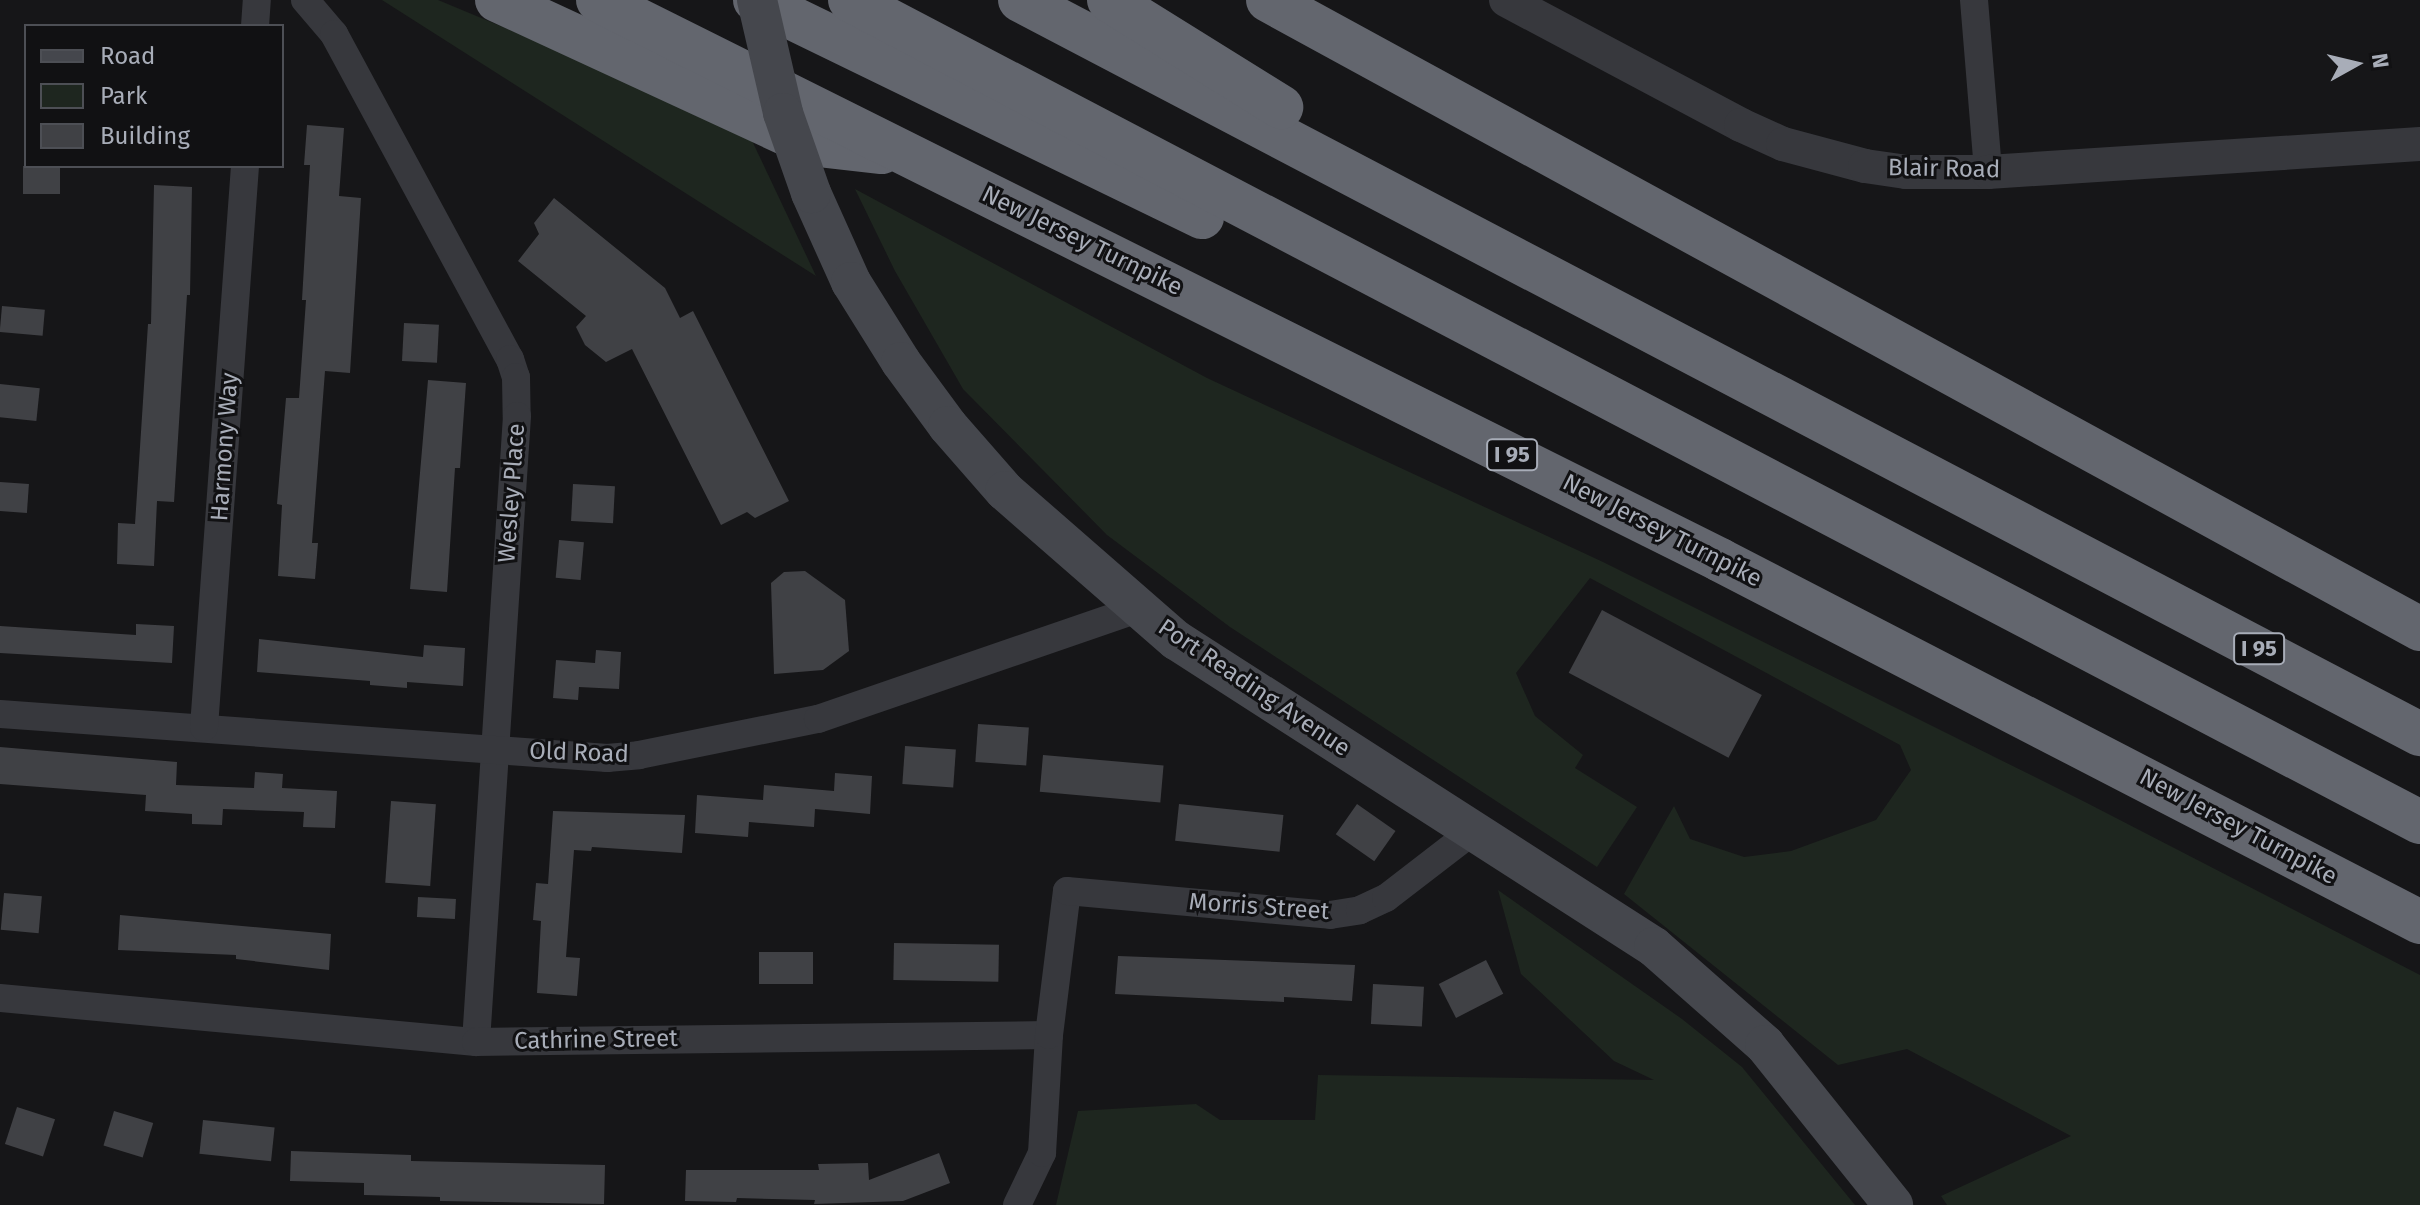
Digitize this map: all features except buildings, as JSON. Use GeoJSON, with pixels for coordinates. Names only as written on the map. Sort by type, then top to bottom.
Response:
{"type":"FeatureCollection","features":[{"type":"Feature","properties":{"kind":"highway"},"geometry":{"type":"LineString","coordinates":[[497,0],[809,144],[910,155]]}},
{"type":"Feature","properties":{"kind":"highway","name":"New Jersey Turnpike"},"geometry":{"type":"LineString","coordinates":[[598,0],[1748,574],[2420,922]]}},
{"type":"Feature","properties":{"kind":"highway"},"geometry":{"type":"LineString","coordinates":[[756,0],[1275,252],[1790,492]]}},
{"type":"Feature","properties":{"kind":"highway"},"geometry":{"type":"LineString","coordinates":[[850,0],[2420,822]]}},
{"type":"Feature","properties":{"kind":"highway","name":"I 95"},"geometry":{"type":"LineString","coordinates":[[1020,0],[2420,734]]}},
{"type":"Feature","properties":{"kind":"highway"},"geometry":{"type":"LineString","coordinates":[[1109,0],[1504,253]]}},
{"type":"Feature","properties":{"kind":"highway"},"geometry":{"type":"LineString","coordinates":[[1268,0],[2420,629]]}},
{"type":"Feature","properties":{"kind":"main road","name":"Port Reading Avenue"},"geometry":{"type":"LineString","coordinates":[[756,0],[783,113],[811,193],[851,282],[901,362],[948,426],[1005,491],[1176,640],[1654,947],[1765,1045],[1893,1205]]}},
{"type":"Feature","properties":{"kind":"street"},"geometry":{"type":"LineString","coordinates":[[255,24],[257,0]]}},
{"type":"Feature","properties":{"kind":"street","name":"Wesley Place"},"geometry":{"type":"LineString","coordinates":[[305,0],[334,34],[510,359],[516,377],[518,397],[476,1042]]}},
{"type":"Feature","properties":{"kind":"street","name":"Blair Road"},"geometry":{"type":"LineString","coordinates":[[1506,0],[1783,144],[1879,168],[1945,173],[1988,172],[2420,144]]}},
{"type":"Feature","properties":{"kind":"street"},"geometry":{"type":"LineString","coordinates":[[1974,0],[1988,172]]}},
{"type":"Feature","properties":{"kind":"street","name":"Harmony Way"},"geometry":{"type":"LineString","coordinates":[[204,727],[245,168]]}},
{"type":"Feature","properties":{"kind":"street","name":"Old Road"},"geometry":{"type":"LineString","coordinates":[[0,714],[607,758],[629,756],[818,719],[1138,609]]}},
{"type":"Feature","properties":{"kind":"street","name":"Morris Street"},"geometry":{"type":"LineString","coordinates":[[1049,1035],[1067,891],[1330,915],[1345,913],[1386,898],[1473,831]]}},
{"type":"Feature","properties":{"kind":"street","name":"Cathrine Street"},"geometry":{"type":"LineString","coordinates":[[0,998],[476,1042],[1049,1035]]}},
{"type":"Feature","properties":{"kind":"street"},"geometry":{"type":"LineString","coordinates":[[1017,1205],[1042,1153],[1049,1035]]}},
{"type":"Feature","properties":{"kind":"green space"},"geometry":{"type":"Polygon","coordinates":[[[382,0],[438,0],[746,128],[816,276],[382,0]]]}},
{"type":"Feature","properties":{"kind":"green space"},"geometry":{"type":"Polygon","coordinates":[[[855,189],[1207,378],[1603,562],[2085,802],[2420,975],[2420,1205],[1947,1205],[1941,1196],[2071,1136],[1907,1049],[1838,1065],[1624,894],[1674,806],[1690,839],[1744,857],[1791,851],[1876,820],[1911,770],[1900,745],[1590,578],[1516,673],[1535,716],[1583,755],[1575,768],[1637,807],[1597,867],[1230,627],[1107,535],[963,389],[895,271],[855,189]]]}},
{"type":"Feature","properties":{"kind":"green space"},"geometry":{"type":"Polygon","coordinates":[[[1498,890],[1682,1019],[1742,1067],[1855,1205],[1056,1205],[1078,1111],[1196,1104],[1220,1120],[1315,1120],[1318,1075],[1654,1080],[1614,1061],[1521,974],[1498,890]]]}}]}
